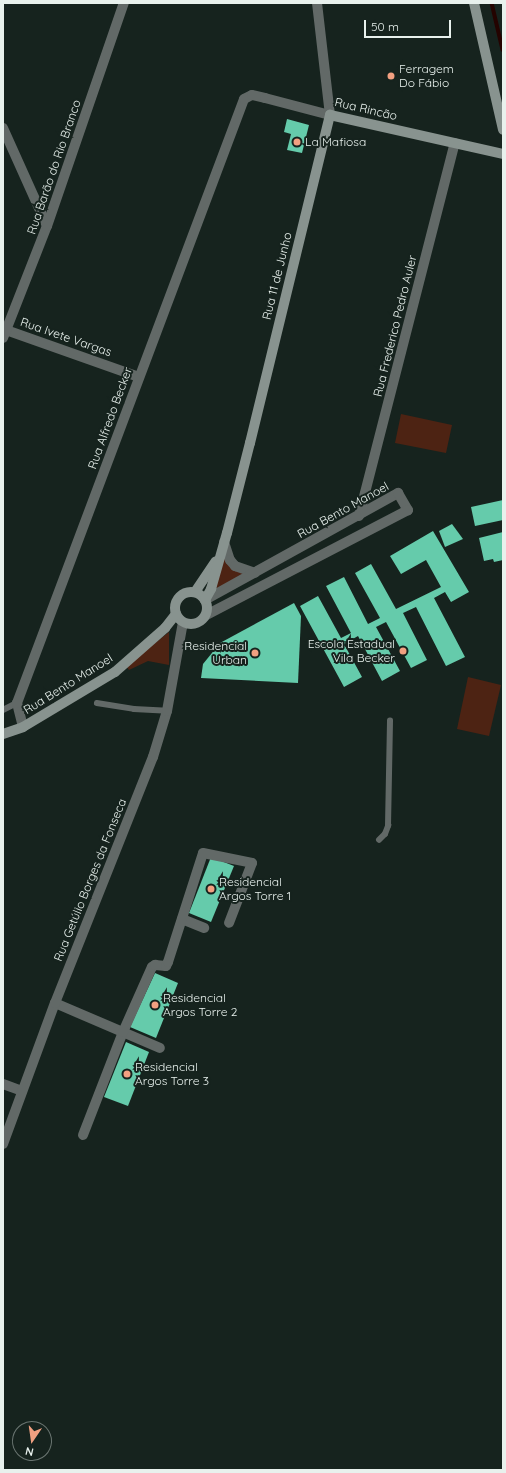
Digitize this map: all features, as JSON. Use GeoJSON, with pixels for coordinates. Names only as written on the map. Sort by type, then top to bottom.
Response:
{"type":"FeatureCollection","features":[{"type":"Feature","properties":{"kind":"main road"},"geometry":{"type":"LineString","coordinates":[[474,3],[503,130]]}},
{"type":"Feature","properties":{"kind":"main road","name":"Rua Rincão"},"geometry":{"type":"LineString","coordinates":[[330,115],[503,154]]}},
{"type":"Feature","properties":{"kind":"main road","name":"Rua 11 de Junho"},"geometry":{"type":"LineString","coordinates":[[205,600],[211,589],[250,444],[330,115]]}},
{"type":"Feature","properties":{"kind":"main road","name":"Rua 11 de Junho"},"geometry":{"type":"LineString","coordinates":[[195,592],[221,553]]}},
{"type":"Feature","properties":{"kind":"main road"},"geometry":{"type":"LineString","coordinates":[[186,592],[195,592],[205,600],[207,610],[206,615],[194,624],[184,622],[176,614],[175,609],[178,598],[186,592]]}},
{"type":"Feature","properties":{"kind":"main road","name":"Rua Bento Manoel"},"geometry":{"type":"LineString","coordinates":[[3,734],[24,727],[115,672],[165,628],[176,614]]}},
{"type":"Feature","properties":{"kind":"street","name":"Rua Barão do Rio Branco"},"geometry":{"type":"LineString","coordinates":[[5,334],[47,226],[124,3]]}},
{"type":"Feature","properties":{"kind":"street","name":"Rua 11 de Junho"},"geometry":{"type":"LineString","coordinates":[[317,3],[330,115]]}},
{"type":"Feature","properties":{"kind":"street","name":"Rua Rincão"},"geometry":{"type":"LineString","coordinates":[[236,119],[244,99],[252,95],[330,115]]}},
{"type":"Feature","properties":{"kind":"street","name":"Rua Alfredo Becker"},"geometry":{"type":"LineString","coordinates":[[16,703],[236,119]]}},
{"type":"Feature","properties":{"kind":"street"},"geometry":{"type":"LineString","coordinates":[[3,128],[47,226]]}},
{"type":"Feature","properties":{"kind":"street","name":"Rua Frederico Pedro Auler"},"geometry":{"type":"LineString","coordinates":[[359,516],[455,143]]}},
{"type":"Feature","properties":{"kind":"street","name":"Rua Ivete Vargas"},"geometry":{"type":"LineString","coordinates":[[5,334],[139,376]]}},
{"type":"Feature","properties":{"kind":"street","name":"Rua Bento Manoel"},"geometry":{"type":"LineString","coordinates":[[205,600],[359,516],[398,493],[408,510],[206,615]]}},
{"type":"Feature","properties":{"kind":"street"},"geometry":{"type":"LineString","coordinates":[[224,542],[230,560],[240,568],[255,573]]}},
{"type":"Feature","properties":{"kind":"street","name":"Rua Getúlio Borges da Fonseca"},"geometry":{"type":"LineString","coordinates":[[3,1144],[55,1003],[153,757],[167,711],[184,622]]}},
{"type":"Feature","properties":{"kind":"street"},"geometry":{"type":"LineString","coordinates":[[16,703],[24,727]]}},
{"type":"Feature","properties":{"kind":"street"},"geometry":{"type":"LineString","coordinates":[[83,1134],[123,1032],[152,967],[155,965],[166,966],[203,853],[252,863],[229,923]]}},
{"type":"Feature","properties":{"kind":"street"},"geometry":{"type":"LineString","coordinates":[[182,919],[204,928]]}},
{"type":"Feature","properties":{"kind":"street"},"geometry":{"type":"LineString","coordinates":[[55,1003],[160,1048]]}},
{"type":"Feature","properties":{"kind":"street"},"geometry":{"type":"LineString","coordinates":[[3,1084],[22,1091]]}},
{"type":"Feature","properties":{"kind":"lane"},"geometry":{"type":"LineString","coordinates":[[3,710],[16,703]]}},
{"type":"Feature","properties":{"kind":"lane"},"geometry":{"type":"LineString","coordinates":[[98,703],[134,709],[167,711]]}},
{"type":"Feature","properties":{"kind":"lane"},"geometry":{"type":"LineString","coordinates":[[379,840],[385,834],[388,826],[390,720]]}},
{"type":"Feature","properties":{"kind":"shaded area"},"geometry":{"type":"Polygon","coordinates":[[[401,414],[452,425],[446,453],[395,443],[401,414]]]}},
{"type":"Feature","properties":{"kind":"shaded area"},"geometry":{"type":"Polygon","coordinates":[[[224,552],[247,574],[213,590],[224,552]]]}},
{"type":"Feature","properties":{"kind":"shaded area"},"geometry":{"type":"Polygon","coordinates":[[[169,632],[169,665],[148,661],[129,670],[126,666],[169,632]]]}},
{"type":"Feature","properties":{"kind":"shaded area"},"geometry":{"type":"Polygon","coordinates":[[[468,677],[501,685],[489,736],[457,729],[468,677]]]}},
{"type":"Feature","properties":{"kind":"building","name":"La Mafiosa"},"geometry":{"type":"Polygon","coordinates":[[[287,119],[309,125],[302,153],[287,150],[291,134],[284,132],[287,119]]]}},
{"type":"Feature","properties":{"kind":"building"},"geometry":{"type":"Polygon","coordinates":[[[503,500],[503,520],[475,526],[471,507],[503,500]]]}},
{"type":"Feature","properties":{"kind":"building"},"geometry":{"type":"Polygon","coordinates":[[[452,524],[463,539],[445,547],[439,531],[452,524]]]}},
{"type":"Feature","properties":{"kind":"building"},"geometry":{"type":"Polygon","coordinates":[[[433,531],[469,592],[451,602],[445,592],[434,598],[465,657],[446,666],[416,607],[403,613],[427,660],[411,668],[386,622],[376,627],[400,671],[382,681],[358,636],[344,644],[362,677],[344,687],[300,606],[318,596],[341,638],[351,633],[326,586],[344,577],[368,624],[380,618],[355,573],[371,564],[396,609],[441,587],[426,560],[401,574],[390,556],[433,531]]]}},
{"type":"Feature","properties":{"kind":"building"},"geometry":{"type":"Polygon","coordinates":[[[503,532],[503,560],[494,562],[493,559],[484,561],[479,538],[503,532]]]}},
{"type":"Feature","properties":{"kind":"building","name":"Residencial Urban"},"geometry":{"type":"Polygon","coordinates":[[[294,603],[301,616],[298,683],[201,678],[203,664],[220,643],[294,603]]]}},
{"type":"Feature","properties":{"kind":"building","name":"Residencial Argos Torre 1"},"geometry":{"type":"Polygon","coordinates":[[[211,857],[234,866],[211,922],[189,913],[211,857]]]}},
{"type":"Feature","properties":{"kind":"building","name":"Residencial Argos Torre 2"},"geometry":{"type":"Polygon","coordinates":[[[155,973],[178,983],[156,1038],[130,1027],[155,973]]]}},
{"type":"Feature","properties":{"kind":"building","name":"Residencial Argos Torre 3"},"geometry":{"type":"Polygon","coordinates":[[[126,1042],[149,1052],[128,1106],[104,1097],[126,1042]]]}},
{"type":"Feature","properties":{"kind":"waterway"},"geometry":{"type":"LineString","coordinates":[[492,3],[503,50]]}},
{"type":"Feature","properties":{"kind":"place","name":"Ferragem Do Fábio"},"geometry":{"type":"Point","coordinates":[391,76]}},
{"type":"Feature","properties":{"kind":"place","name":"La Mafiosa"},"geometry":{"type":"Point","coordinates":[297,142]}},
{"type":"Feature","properties":{"kind":"place","name":"Escola Estadual Vila Becker"},"geometry":{"type":"Point","coordinates":[403,651]}},
{"type":"Feature","properties":{"kind":"place","name":"Residencial Urban"},"geometry":{"type":"Point","coordinates":[255,653]}},
{"type":"Feature","properties":{"kind":"place","name":"Residencial Argos Torre 1"},"geometry":{"type":"Point","coordinates":[211,889]}},
{"type":"Feature","properties":{"kind":"place","name":"Residencial Argos Torre 2"},"geometry":{"type":"Point","coordinates":[155,1005]}},
{"type":"Feature","properties":{"kind":"place","name":"Residencial Argos Torre 3"},"geometry":{"type":"Point","coordinates":[127,1074]}}]}
